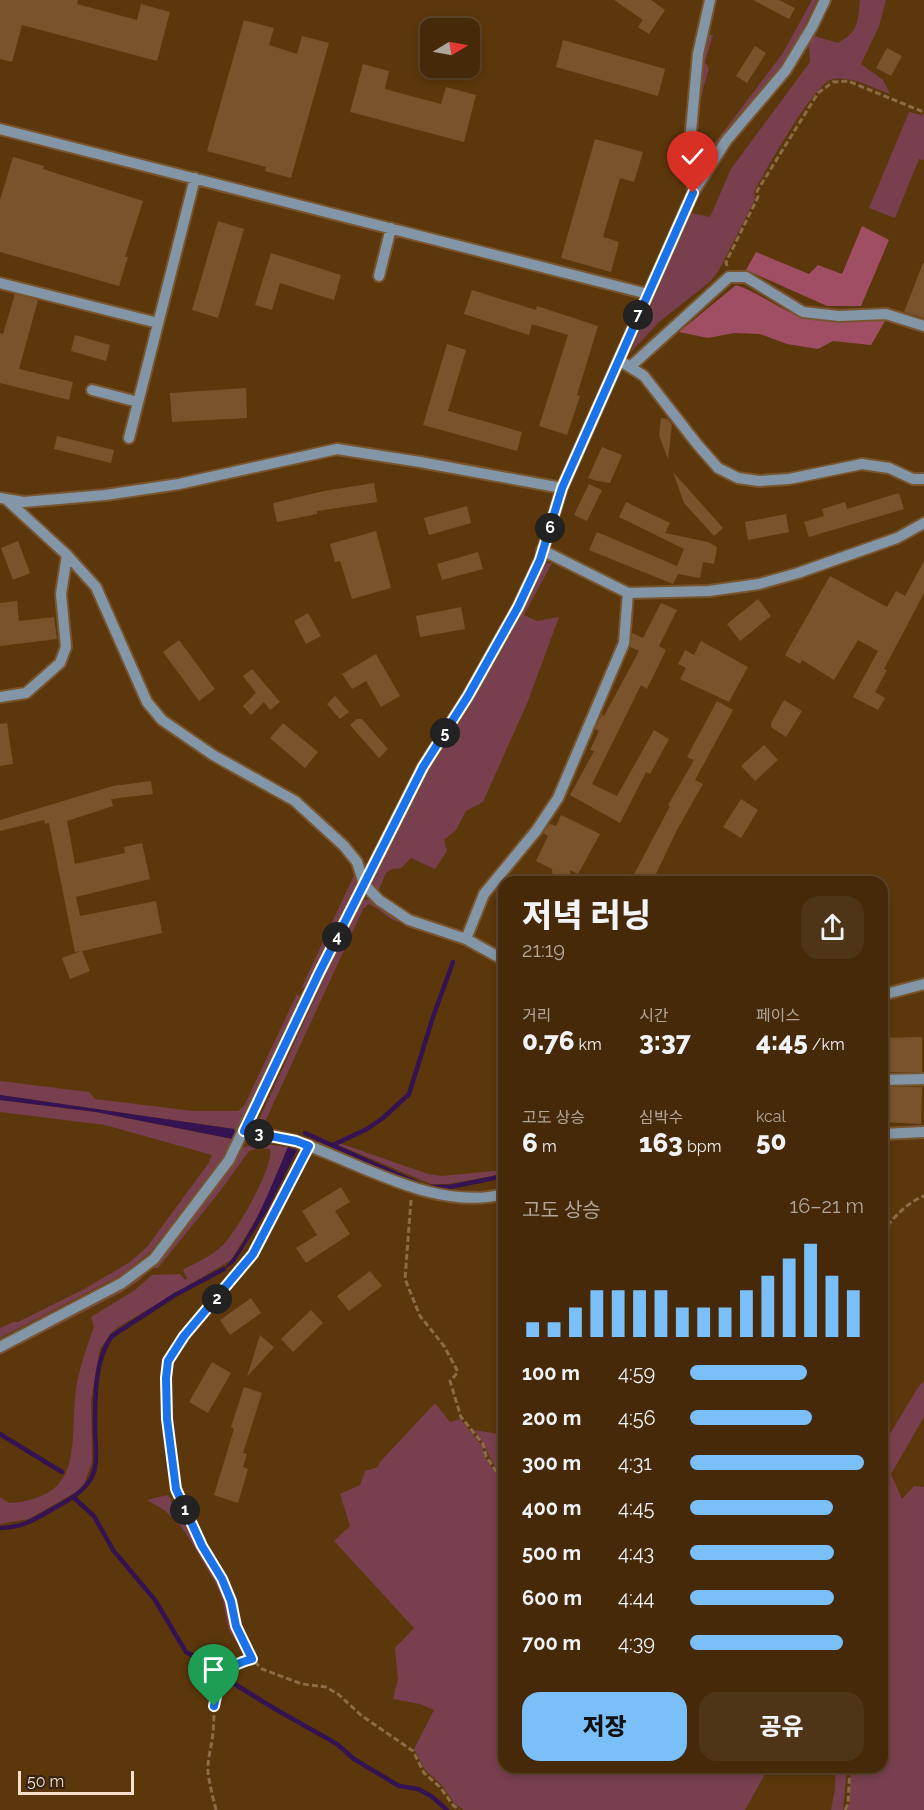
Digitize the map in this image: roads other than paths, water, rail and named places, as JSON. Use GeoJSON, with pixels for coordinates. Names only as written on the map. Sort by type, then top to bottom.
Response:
{"type":"FeatureCollection","features":[{"type":"Feature","properties":{"kind":"street"},"geometry":{"type":"LineString","coordinates":[[693,193],[691,130],[698,54],[710,0]]}},
{"type":"Feature","properties":{"kind":"street"},"geometry":{"type":"LineString","coordinates":[[0,1347],[122,1283],[154,1260],[230,1160],[319,973],[423,767],[468,696],[518,607],[543,550],[562,488],[693,193],[726,141],[786,70],[825,0]]}},
{"type":"Feature","properties":{"kind":"street"},"geometry":{"type":"LineString","coordinates":[[0,129],[648,294]]}},
{"type":"Feature","properties":{"kind":"street"},"geometry":{"type":"LineString","coordinates":[[129,438],[195,178]]}},
{"type":"Feature","properties":{"kind":"street"},"geometry":{"type":"LineString","coordinates":[[379,276],[391,228]]}},
{"type":"Feature","properties":{"kind":"street"},"geometry":{"type":"LineString","coordinates":[[630,367],[729,277],[746,277],[803,312],[839,316],[886,315],[924,326]]}},
{"type":"Feature","properties":{"kind":"street"},"geometry":{"type":"LineString","coordinates":[[0,283],[158,323]]}},
{"type":"Feature","properties":{"kind":"street"},"geometry":{"type":"LineString","coordinates":[[618,360],[644,375],[718,468],[738,478],[789,479],[862,464],[889,468],[913,479],[924,479]]}},
{"type":"Feature","properties":{"kind":"street"},"geometry":{"type":"LineString","coordinates":[[92,390],[138,402]]}},
{"type":"Feature","properties":{"kind":"street"},"geometry":{"type":"LineString","coordinates":[[4,499],[24,502],[105,495],[179,484],[337,449],[562,488]]}},
{"type":"Feature","properties":{"kind":"street"},"geometry":{"type":"LineString","coordinates":[[4,499],[67,555],[96,587],[147,702],[162,720],[213,755],[294,801],[344,846],[357,862],[364,884],[379,900],[409,920],[466,939],[498,957]]}},
{"type":"Feature","properties":{"kind":"street"},"geometry":{"type":"LineString","coordinates":[[543,550],[628,593],[709,591],[759,584],[798,573],[897,538],[924,523]]}},
{"type":"Feature","properties":{"kind":"street"},"geometry":{"type":"LineString","coordinates":[[0,697],[26,693],[60,663],[66,647],[61,594],[67,555]]}},
{"type":"Feature","properties":{"kind":"street"},"geometry":{"type":"LineString","coordinates":[[499,876],[536,831],[558,798],[624,643],[628,593]]}},
{"type":"Feature","properties":{"kind":"street"},"geometry":{"type":"LineString","coordinates":[[466,939],[484,894],[498,877]]}},
{"type":"Feature","properties":{"kind":"street"},"geometry":{"type":"LineString","coordinates":[[888,993],[924,984]]}},
{"type":"Feature","properties":{"kind":"street"},"geometry":{"type":"LineString","coordinates":[[888,1080],[924,1079]]}},
{"type":"Feature","properties":{"kind":"street"},"geometry":{"type":"LineString","coordinates":[[244,1131],[296,1141],[428,1192],[466,1198],[498,1196]]}},
{"type":"Feature","properties":{"kind":"street"},"geometry":{"type":"LineString","coordinates":[[888,1134],[924,1132]]}},
{"type":"Feature","properties":{"kind":"waterway"},"geometry":{"type":"LineString","coordinates":[[333,1145],[367,1129],[409,1094],[453,962]]}},
{"type":"Feature","properties":{"kind":"waterway"},"geometry":{"type":"LineString","coordinates":[[305,1133],[419,1184]]}},
{"type":"Feature","properties":{"kind":"waterway"},"geometry":{"type":"LineString","coordinates":[[430,1187],[450,1187],[498,1177]]}},
{"type":"Feature","properties":{"kind":"waterway"},"geometry":{"type":"LineString","coordinates":[[0,1528],[21,1525],[39,1517],[76,1495],[92,1477],[96,1457],[97,1381],[102,1357],[112,1336],[175,1295],[224,1269]]}},
{"type":"Feature","properties":{"kind":"waterway"},"geometry":{"type":"LineString","coordinates":[[0,1434],[62,1472]]}},
{"type":"Feature","properties":{"kind":"waterway"},"geometry":{"type":"LineString","coordinates":[[73,1497],[94,1516],[113,1550],[155,1600],[186,1652],[275,1709],[337,1744],[354,1759],[399,1786],[418,1789],[431,1796],[447,1810]]}}]}
